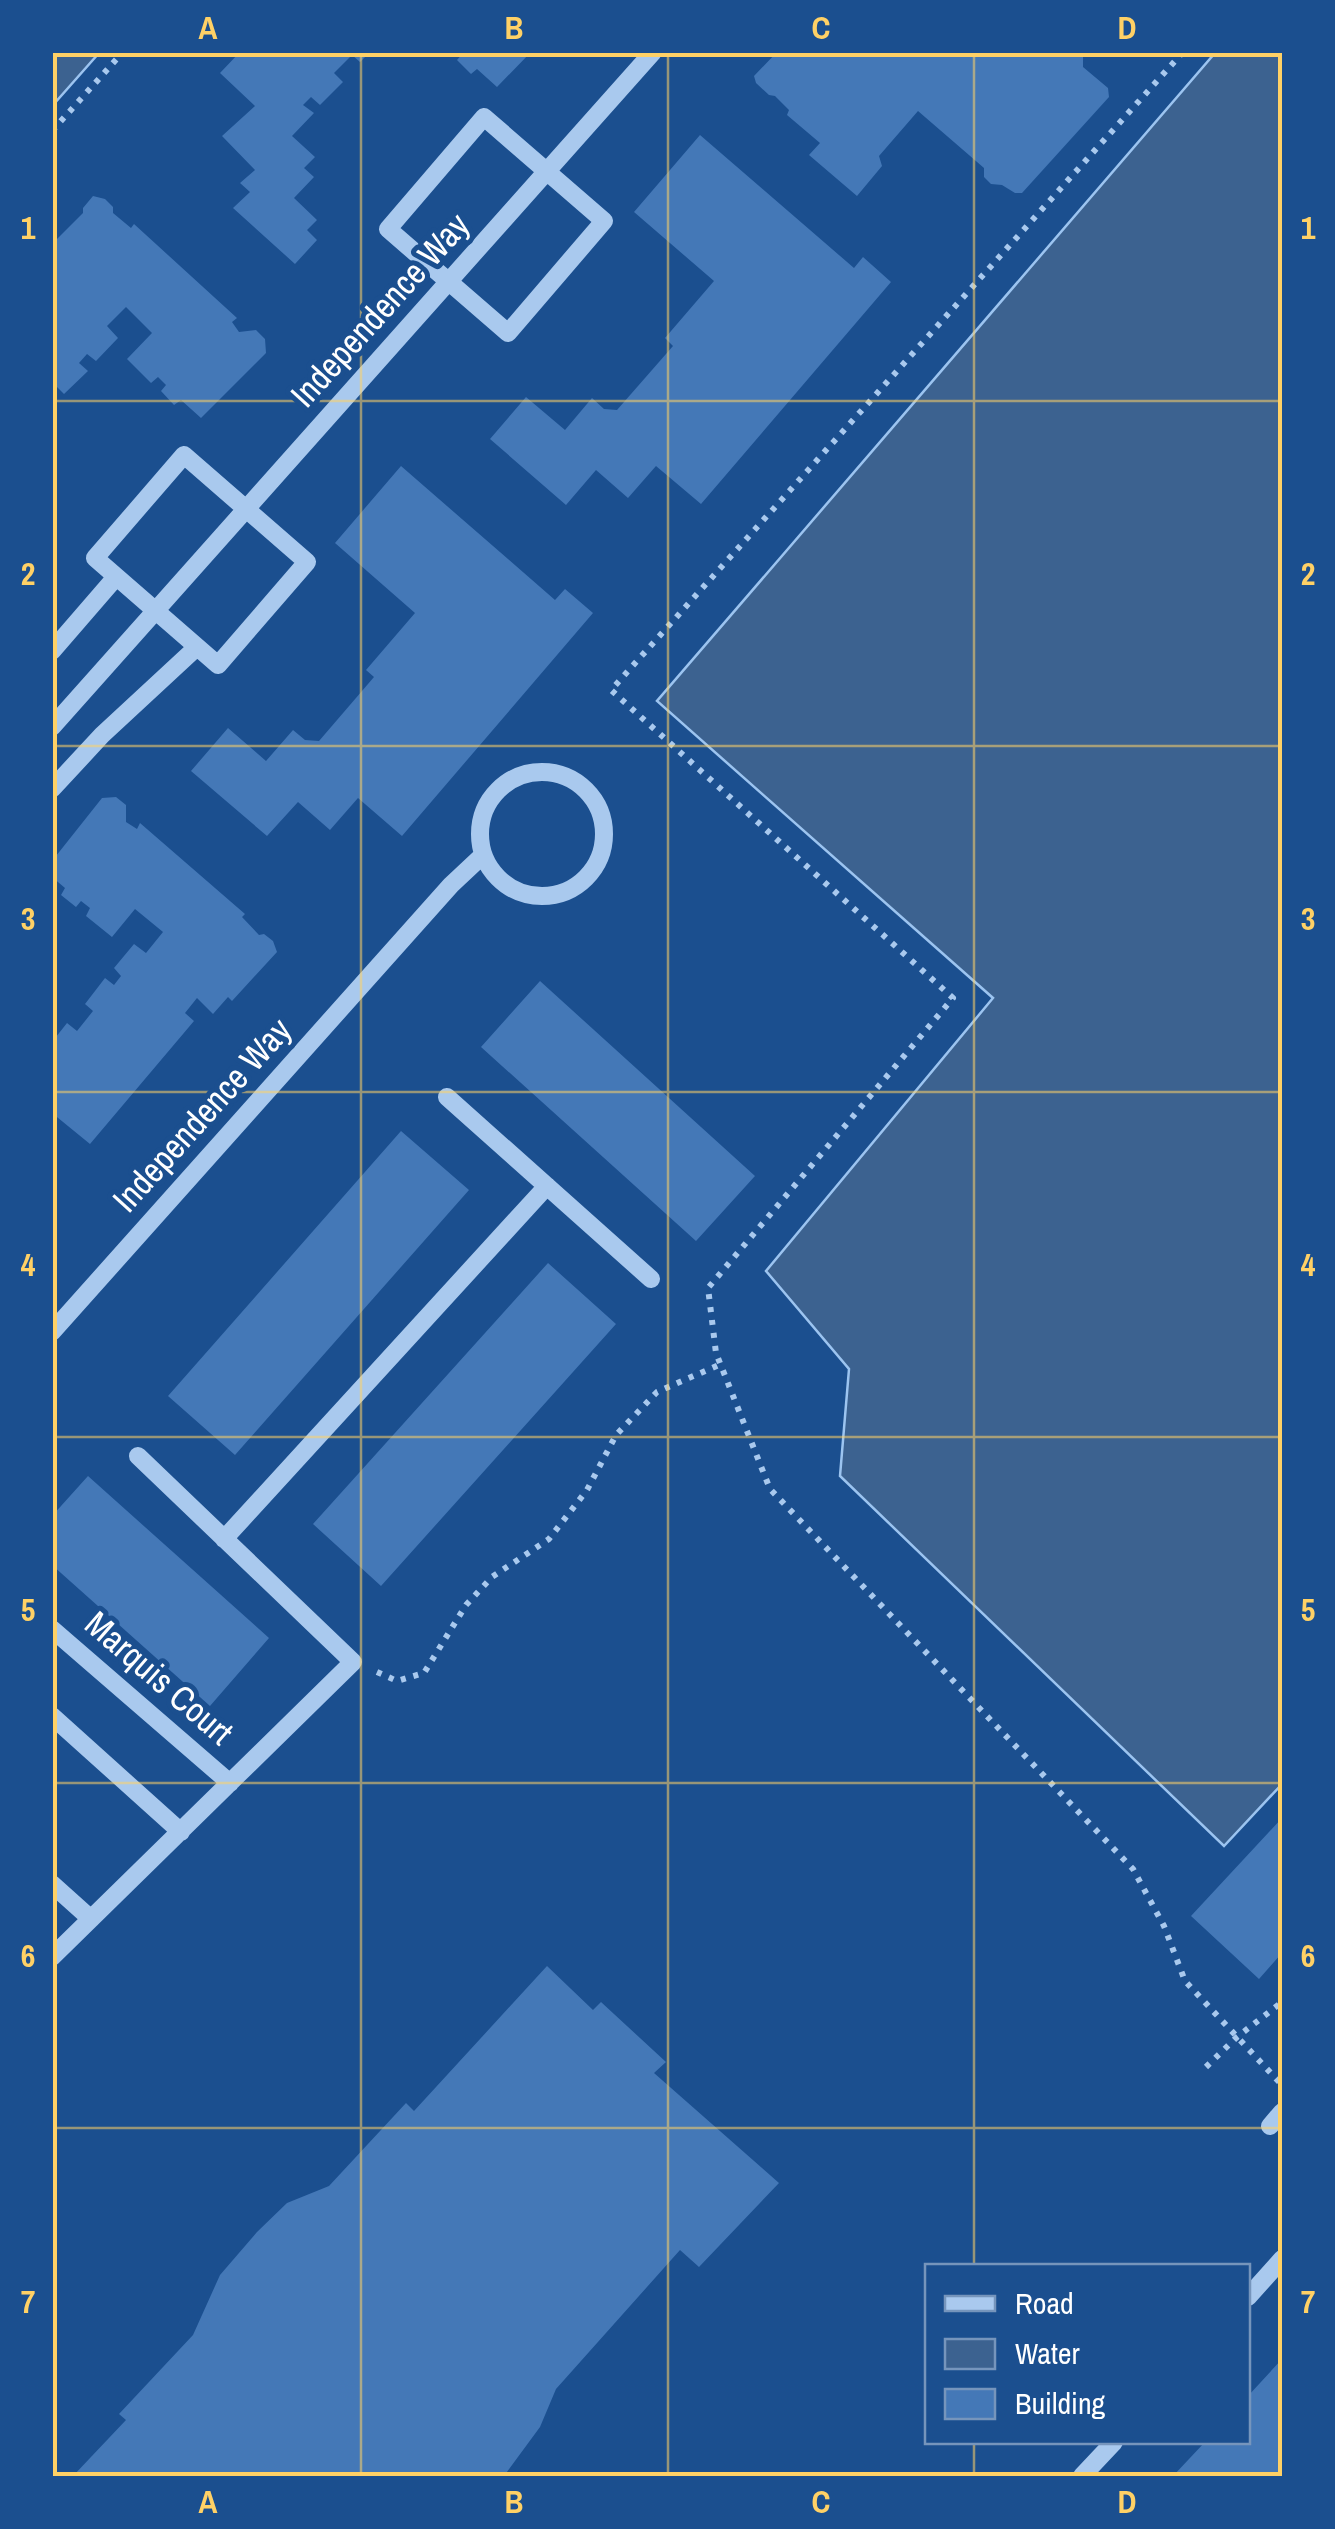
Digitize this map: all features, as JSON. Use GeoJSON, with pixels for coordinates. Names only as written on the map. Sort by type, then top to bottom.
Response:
{"type":"FeatureCollection","features":[{"type":"Feature","properties":{"kind":"street","name":"Independence Way"},"geometry":{"type":"LineString","coordinates":[[52,727],[653,52]]}},
{"type":"Feature","properties":{"kind":"street"},"geometry":{"type":"LineString","coordinates":[[484,117],[547,172],[604,221],[508,334],[388,230],[484,117]]}},
{"type":"Feature","properties":{"kind":"street"},"geometry":{"type":"LineString","coordinates":[[184,455],[308,562],[218,665],[116,577],[95,558],[184,455]]}},
{"type":"Feature","properties":{"kind":"street"},"geometry":{"type":"LineString","coordinates":[[52,651],[116,577]]}},
{"type":"Feature","properties":{"kind":"street"},"geometry":{"type":"LineString","coordinates":[[52,790],[102,735],[197,648]]}},
{"type":"Feature","properties":{"kind":"street"},"geometry":{"type":"LineString","coordinates":[[546,772],[570,778],[589,793],[602,814],[604,838],[598,862],[584,882],[562,894],[538,897],[515,890],[496,876],[484,854],[480,830],[487,807],[501,788],[523,776],[546,772]]}},
{"type":"Feature","properties":{"kind":"street","name":"Independence Way"},"geometry":{"type":"LineString","coordinates":[[52,1332],[438,900],[484,854]]}},
{"type":"Feature","properties":{"kind":"street"},"geometry":{"type":"LineString","coordinates":[[447,1097],[651,1280]]}},
{"type":"Feature","properties":{"kind":"street"},"geometry":{"type":"LineString","coordinates":[[224,1539],[547,1186]]}},
{"type":"Feature","properties":{"kind":"street"},"geometry":{"type":"LineString","coordinates":[[138,1456],[353,1662]]}},
{"type":"Feature","properties":{"kind":"street","name":"Marquis Court"},"geometry":{"type":"LineString","coordinates":[[52,1629],[230,1783],[353,1662]]}},
{"type":"Feature","properties":{"kind":"street"},"geometry":{"type":"LineString","coordinates":[[52,1716],[180,1832]]}},
{"type":"Feature","properties":{"kind":"street"},"geometry":{"type":"LineString","coordinates":[[52,1958],[230,1783]]}},
{"type":"Feature","properties":{"kind":"street"},"geometry":{"type":"LineString","coordinates":[[52,1884],[92,1919]]}},
{"type":"Feature","properties":{"kind":"street"},"geometry":{"type":"LineString","coordinates":[[1250,2295],[1282,2260]]}},
{"type":"Feature","properties":{"kind":"street"},"geometry":{"type":"LineString","coordinates":[[1082,2476],[1112,2444]]}},
{"type":"Feature","properties":{"kind":"path"},"geometry":{"type":"LineString","coordinates":[[52,131],[124,52]]}},
{"type":"Feature","properties":{"kind":"path"},"geometry":{"type":"LineString","coordinates":[[1182,52],[610,690],[953,998],[708,1288],[716,1353],[770,1489],[1134,1869],[1164,1926],[1185,1981],[1282,2086]]}},
{"type":"Feature","properties":{"kind":"path"},"geometry":{"type":"LineString","coordinates":[[353,1662],[397,1681],[424,1673],[466,1605],[492,1577],[549,1539],[587,1490],[616,1435],[629,1421],[657,1392],[720,1364]]}},
{"type":"Feature","properties":{"kind":"path"},"geometry":{"type":"LineString","coordinates":[[1206,2067],[1282,2002]]}},
{"type":"Feature","properties":{"kind":"water"},"geometry":{"type":"Polygon","coordinates":[[[52,53],[99,53],[53,105],[52,53]]]}},
{"type":"Feature","properties":{"kind":"water"},"geometry":{"type":"Polygon","coordinates":[[[1215,53],[1282,53],[1282,1784],[1224,1846],[840,1476],[849,1369],[766,1271],[993,998],[657,701],[1215,53]]]}},
{"type":"Feature","properties":{"kind":"building"},"geometry":{"type":"Polygon","coordinates":[[[240,52],[370,52],[360,62],[352,55],[334,73],[343,82],[320,105],[311,97],[303,105],[314,113],[292,136],[315,157],[304,168],[314,177],[294,198],[317,220],[307,230],[317,240],[295,264],[233,208],[250,192],[240,183],[255,170],[222,136],[255,106],[220,73],[240,52]]]}},
{"type":"Feature","properties":{"kind":"building"},"geometry":{"type":"Polygon","coordinates":[[[464,52],[531,52],[497,87],[477,69],[471,74],[457,60],[464,52]]]}},
{"type":"Feature","properties":{"kind":"building"},"geometry":{"type":"Polygon","coordinates":[[[777,52],[1077,52],[1083,57],[1083,67],[1108,88],[1109,97],[1022,193],[991,184],[984,177],[984,168],[918,111],[879,156],[882,166],[857,196],[809,155],[820,143],[787,115],[789,110],[775,96],[756,83],[754,76],[777,52]]]}},
{"type":"Feature","properties":{"kind":"building"},"geometry":{"type":"Polygon","coordinates":[[[700,135],[854,268],[863,257],[891,282],[701,504],[656,466],[628,498],[596,470],[566,505],[490,439],[526,397],[565,430],[592,398],[604,409],[617,410],[673,346],[665,338],[714,281],[634,212],[700,135]]]}},
{"type":"Feature","properties":{"kind":"building"},"geometry":{"type":"Polygon","coordinates":[[[93,196],[105,199],[113,213],[131,228],[134,224],[237,318],[232,322],[239,332],[256,330],[265,339],[266,353],[201,418],[181,400],[174,405],[161,391],[166,385],[158,377],[151,383],[127,359],[152,333],[126,307],[107,326],[118,338],[96,361],[87,354],[79,363],[88,371],[64,394],[56,386],[52,390],[52,286],[56,282],[52,278],[52,244],[83,213],[93,196]]]}},
{"type":"Feature","properties":{"kind":"building"},"geometry":{"type":"Polygon","coordinates":[[[401,466],[555,600],[565,589],[593,613],[402,836],[358,798],[330,830],[298,802],[267,836],[191,771],[228,728],[266,761],[293,730],[305,740],[319,741],[374,677],[366,670],[415,613],[335,543],[401,466]]]}},
{"type":"Feature","properties":{"kind":"building"},"geometry":{"type":"Polygon","coordinates":[[[116,797],[126,805],[126,822],[137,829],[140,823],[245,914],[242,917],[259,935],[273,941],[277,952],[232,1001],[228,997],[213,1014],[197,998],[185,1013],[194,1021],[90,1144],[52,1113],[52,1060],[56,1056],[52,1053],[52,1042],[67,1023],[77,1031],[93,1011],[85,1004],[105,978],[114,985],[121,976],[114,968],[134,944],[146,953],[163,932],[135,909],[112,937],[86,916],[90,908],[81,901],[76,907],[61,895],[65,888],[52,877],[52,861],[102,798],[116,797]]]}},
{"type":"Feature","properties":{"kind":"building"},"geometry":{"type":"Polygon","coordinates":[[[540,981],[755,1176],[696,1241],[481,1047],[540,981]]]}},
{"type":"Feature","properties":{"kind":"building"},"geometry":{"type":"Polygon","coordinates":[[[401,1131],[469,1190],[235,1455],[168,1396],[401,1131]]]}},
{"type":"Feature","properties":{"kind":"building"},"geometry":{"type":"Polygon","coordinates":[[[548,1263],[616,1324],[381,1586],[313,1524],[548,1263]]]}},
{"type":"Feature","properties":{"kind":"building"},"geometry":{"type":"Polygon","coordinates":[[[88,1476],[269,1638],[210,1706],[52,1565],[52,1516],[88,1476]]]}},
{"type":"Feature","properties":{"kind":"building"},"geometry":{"type":"Polygon","coordinates":[[[1282,1818],[1282,1953],[1259,1979],[1191,1916],[1282,1818]]]}},
{"type":"Feature","properties":{"kind":"building"},"geometry":{"type":"Polygon","coordinates":[[[547,1966],[593,2010],[601,2002],[666,2062],[654,2073],[779,2183],[699,2267],[680,2250],[556,2389],[540,2427],[504,2476],[73,2476],[126,2420],[119,2414],[193,2335],[220,2275],[257,2232],[287,2203],[329,2186],[406,2103],[414,2111],[547,1966]]]}},
{"type":"Feature","properties":{"kind":"building"},"geometry":{"type":"Polygon","coordinates":[[[1282,2359],[1282,2476],[1173,2476],[1203,2444],[1250,2444],[1250,2394],[1282,2359]]]}}]}
